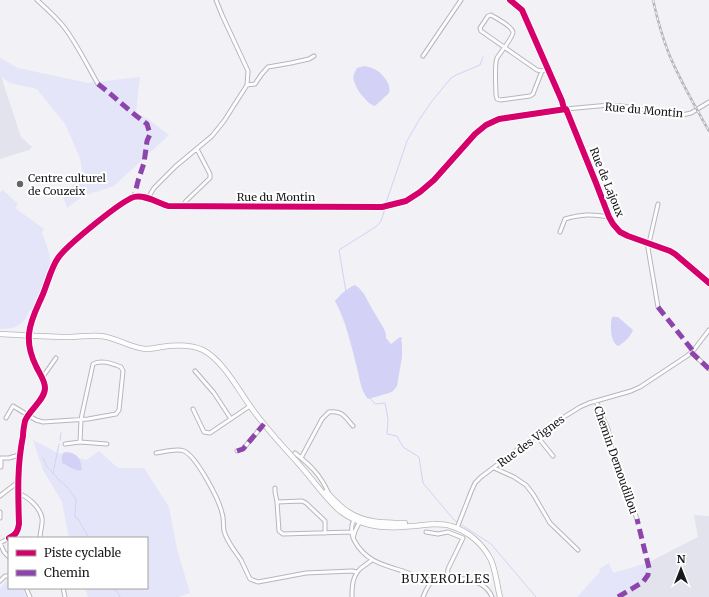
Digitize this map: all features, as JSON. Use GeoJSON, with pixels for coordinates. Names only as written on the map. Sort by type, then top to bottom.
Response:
{"type":"FeatureCollection","features":[{"type":"Feature","properties":{"kind":"street"},"geometry":{"type":"LineString","coordinates":[[37,0],[51,12],[68,32],[98,84]]}},
{"type":"Feature","properties":{"kind":"street"},"geometry":{"type":"LineString","coordinates":[[148,198],[154,188],[176,166],[212,136],[224,122],[247,85],[248,71],[216,0]]}},
{"type":"Feature","properties":{"kind":"street"},"geometry":{"type":"LineString","coordinates":[[423,56],[461,0]]}},
{"type":"Feature","properties":{"kind":"street","name":"Rue de Lajoux"},"geometry":{"type":"LineString","coordinates":[[510,0],[522,10],[613,224],[620,232],[628,236],[675,254],[709,283]]}},
{"type":"Feature","properties":{"kind":"street"},"geometry":{"type":"LineString","coordinates":[[542,71],[533,94],[530,96],[500,100],[497,99],[496,59],[504,47],[513,35],[513,32],[511,27],[491,15],[488,16],[480,28],[481,31],[504,47],[537,70],[542,71],[548,69]]}},
{"type":"Feature","properties":{"kind":"street"},"geometry":{"type":"LineString","coordinates":[[247,85],[255,84],[268,67],[309,59],[314,56]]}},
{"type":"Feature","properties":{"kind":"street","name":"Rue du Montin"},"geometry":{"type":"LineString","coordinates":[[29,335],[32,320],[55,262],[90,229],[124,202],[134,197],[148,198],[154,202],[168,206],[382,207],[406,201],[420,192],[434,180],[475,134],[486,125],[499,120],[565,109],[609,105],[673,115],[682,115],[691,113],[709,102]]}},
{"type":"Feature","properties":{"kind":"street"},"geometry":{"type":"LineString","coordinates":[[183,206],[186,201],[210,178],[210,174],[197,149]]}},
{"type":"Feature","properties":{"kind":"street"},"geometry":{"type":"LineString","coordinates":[[658,204],[648,243],[658,308]]}},
{"type":"Feature","properties":{"kind":"street"},"geometry":{"type":"LineString","coordinates":[[560,232],[565,219],[575,216],[594,214],[609,217]]}},
{"type":"Feature","properties":{"kind":"street","name":"Rue des Vignes"},"geometry":{"type":"LineString","coordinates":[[457,528],[475,483],[481,477],[543,430],[580,407],[640,387],[691,352],[709,330]]}},
{"type":"Feature","properties":{"kind":"street"},"geometry":{"type":"LineString","coordinates":[[0,334],[69,337],[101,336],[112,338],[138,348],[147,349],[181,345],[203,350],[212,355],[220,364],[264,424],[333,505],[342,512],[368,524],[385,527],[444,524],[457,528],[474,538],[491,560],[500,597]]}},
{"type":"Feature","properties":{"kind":"street"},"geometry":{"type":"LineString","coordinates":[[12,537],[18,530],[19,524],[19,454],[25,422],[28,415],[44,395],[45,387],[31,353],[29,335]]}},
{"type":"Feature","properties":{"kind":"street"},"geometry":{"type":"LineString","coordinates":[[691,352],[709,369]]}},
{"type":"Feature","properties":{"kind":"street"},"geometry":{"type":"LineString","coordinates":[[42,378],[56,358]]}},
{"type":"Feature","properties":{"kind":"street"},"geometry":{"type":"LineString","coordinates":[[6,418],[13,406],[36,420],[43,422],[81,419],[88,419],[116,414],[119,410],[123,371],[121,367],[99,361],[93,364],[81,419],[80,442]]}},
{"type":"Feature","properties":{"kind":"street"},"geometry":{"type":"LineString","coordinates":[[196,371],[214,393],[231,419]]}},
{"type":"Feature","properties":{"kind":"street","name":"Chemin Demoudillou"},"geometry":{"type":"LineString","coordinates":[[596,401],[608,430],[612,450],[637,519]]}},
{"type":"Feature","properties":{"kind":"street"},"geometry":{"type":"LineString","coordinates":[[193,409],[204,432],[210,433],[250,406]]}},
{"type":"Feature","properties":{"kind":"street"},"geometry":{"type":"LineString","coordinates":[[300,458],[322,419],[329,412],[341,412],[353,426]]}},
{"type":"Feature","properties":{"kind":"street"},"geometry":{"type":"LineString","coordinates":[[237,451],[243,449],[264,424]]}},
{"type":"Feature","properties":{"kind":"street"},"geometry":{"type":"LineString","coordinates":[[536,435],[553,456]]}},
{"type":"Feature","properties":{"kind":"street"},"geometry":{"type":"LineString","coordinates":[[65,444],[80,442],[107,444]]}},
{"type":"Feature","properties":{"kind":"street"},"geometry":{"type":"LineString","coordinates":[[156,453],[175,450],[182,451],[188,454],[197,464],[205,475],[219,501],[223,514],[222,518],[224,531],[230,545],[241,561],[250,579],[258,582],[306,573],[357,572]]}},
{"type":"Feature","properties":{"kind":"street"},"geometry":{"type":"LineString","coordinates":[[294,453],[316,472],[324,482],[330,496]]}},
{"type":"Feature","properties":{"kind":"street"},"geometry":{"type":"LineString","coordinates":[[1,467],[0,458],[9,458],[19,454]]}},
{"type":"Feature","properties":{"kind":"street"},"geometry":{"type":"LineString","coordinates":[[303,469],[309,465]]}},
{"type":"Feature","properties":{"kind":"street"},"geometry":{"type":"LineString","coordinates":[[494,468],[514,477],[526,485],[534,494],[550,523],[578,550]]}},
{"type":"Feature","properties":{"kind":"street"},"geometry":{"type":"LineString","coordinates":[[303,469],[330,496],[357,519],[359,523],[353,538]]}},
{"type":"Feature","properties":{"kind":"street"},"geometry":{"type":"LineString","coordinates":[[0,496],[18,482]]}},
{"type":"Feature","properties":{"kind":"street"},"geometry":{"type":"LineString","coordinates":[[275,488],[279,531],[283,534],[351,532]]}},
{"type":"Feature","properties":{"kind":"street"},"geometry":{"type":"LineString","coordinates":[[18,493],[24,496],[39,510],[42,519],[40,537]]}},
{"type":"Feature","properties":{"kind":"street"},"geometry":{"type":"LineString","coordinates":[[277,502],[302,501],[306,503],[324,521],[325,533]]}},
{"type":"Feature","properties":{"kind":"street"},"geometry":{"type":"LineString","coordinates":[[0,512],[0,518]]}},
{"type":"Feature","properties":{"kind":"street"},"geometry":{"type":"LineString","coordinates":[[357,519],[352,522],[351,532],[353,538],[358,546],[372,560],[382,565],[427,580],[447,576],[482,584],[491,593],[492,597]]}},
{"type":"Feature","properties":{"kind":"street"},"geometry":{"type":"LineString","coordinates":[[426,532],[438,534],[448,532],[463,538],[448,569],[447,576]]}},
{"type":"Feature","properties":{"kind":"street"},"geometry":{"type":"LineString","coordinates":[[0,543],[4,552],[8,556]]}},
{"type":"Feature","properties":{"kind":"street"},"geometry":{"type":"LineString","coordinates":[[352,597],[353,582],[357,572],[372,560]]}},
{"type":"Feature","properties":{"kind":"street"},"geometry":{"type":"LineString","coordinates":[[0,581],[5,576],[8,576]]}},
{"type":"Feature","properties":{"kind":"street"},"geometry":{"type":"LineString","coordinates":[[423,597],[432,580]]}},
{"type":"Feature","properties":{"kind":"shaded area"},"geometry":{"type":"Polygon","coordinates":[[[0,58],[18,68],[88,83],[140,77],[136,113],[148,119],[169,135],[114,186],[83,196],[67,208],[63,196],[83,174],[80,158],[65,124],[37,89],[10,83],[0,76],[0,58]]]}},
{"type":"Feature","properties":{"kind":"shaded area"},"geometry":{"type":"Polygon","coordinates":[[[0,73],[21,137],[32,147],[29,150],[0,159],[0,73]]]}},
{"type":"Feature","properties":{"kind":"shaded area"},"geometry":{"type":"Polygon","coordinates":[[[3,190],[18,204],[15,208],[44,229],[42,232],[51,264],[34,310],[29,311],[22,323],[14,327],[0,329],[0,192],[3,190]]]}},
{"type":"Feature","properties":{"kind":"shaded area"},"geometry":{"type":"Polygon","coordinates":[[[33,440],[58,453],[86,460],[99,451],[118,468],[144,468],[169,507],[177,549],[190,593],[178,597],[88,597],[85,589],[148,589],[148,537],[69,537],[62,502],[43,470],[33,440]]]}},
{"type":"Feature","properties":{"kind":"shaded area"},"geometry":{"type":"Polygon","coordinates":[[[694,515],[709,516],[709,597],[616,597],[644,579],[648,570],[647,563],[698,537],[694,515]]]}},
{"type":"Feature","properties":{"kind":"shaded area"},"geometry":{"type":"Polygon","coordinates":[[[609,563],[613,573],[647,563],[648,570],[644,579],[616,597],[577,597],[600,572],[599,569],[609,563]]]}},
{"type":"Feature","properties":{"kind":"shaded area"},"geometry":{"type":"Polygon","coordinates":[[[6,579],[8,579],[8,589],[23,589],[27,597],[0,597],[0,588],[6,579]]]}},
{"type":"Feature","properties":{"kind":"water"},"geometry":{"type":"Polygon","coordinates":[[[364,66],[372,68],[380,73],[386,79],[389,86],[389,93],[375,106],[362,96],[353,79],[357,68],[364,66]]]}},
{"type":"Feature","properties":{"kind":"water"},"geometry":{"type":"Polygon","coordinates":[[[355,285],[364,294],[383,327],[386,338],[391,344],[400,337],[402,338],[402,357],[397,386],[389,393],[368,399],[361,387],[352,348],[342,316],[335,301],[349,288],[355,285]]]}},
{"type":"Feature","properties":{"kind":"water"},"geometry":{"type":"Polygon","coordinates":[[[614,316],[618,317],[633,330],[631,335],[618,346],[613,341],[611,333],[611,320],[614,316]]]}},
{"type":"Feature","properties":{"kind":"water"},"geometry":{"type":"Polygon","coordinates":[[[66,452],[78,457],[82,470],[74,469],[62,463],[63,453],[66,452]]]}},
{"type":"Feature","properties":{"kind":"waterway"},"geometry":{"type":"LineString","coordinates":[[386,203],[407,141],[419,120],[451,78],[480,65],[483,57]]}},
{"type":"Feature","properties":{"kind":"waterway"},"geometry":{"type":"LineString","coordinates":[[346,292],[339,250],[377,226],[381,221],[385,209]]}},
{"type":"Feature","properties":{"kind":"waterway"},"geometry":{"type":"LineString","coordinates":[[370,398],[375,404],[385,403],[388,419],[387,434],[397,436],[403,447],[419,457],[423,483],[457,522]]}},
{"type":"Feature","properties":{"kind":"waterway"},"geometry":{"type":"LineString","coordinates":[[60,440],[61,433]]}},
{"type":"Feature","properties":{"kind":"waterway"},"geometry":{"type":"LineString","coordinates":[[53,473],[59,444]]}},
{"type":"Feature","properties":{"kind":"waterway"},"geometry":{"type":"LineString","coordinates":[[43,458],[46,465],[68,488],[76,499],[75,517],[78,519],[88,537]]}},
{"type":"Feature","properties":{"kind":"waterway"},"geometry":{"type":"LineString","coordinates":[[462,525],[491,544],[536,597]]}},
{"type":"Feature","properties":{"kind":"waterway"},"geometry":{"type":"LineString","coordinates":[[114,589],[117,591],[120,597]]}},
{"type":"Feature","properties":{"kind":"railway"},"geometry":{"type":"LineString","coordinates":[[653,0],[664,40],[673,64],[709,131]]}},
{"type":"Feature","properties":{"kind":"marked path"},"geometry":{"type":"LineString","coordinates":[[98,84],[147,124],[150,134],[147,141],[144,163],[134,197]]}},
{"type":"Feature","properties":{"kind":"marked path"},"geometry":{"type":"LineString","coordinates":[[658,307],[693,351]]}},
{"type":"Feature","properties":{"kind":"marked path"},"geometry":{"type":"LineString","coordinates":[[691,352],[709,369]]}},
{"type":"Feature","properties":{"kind":"marked path"},"geometry":{"type":"LineString","coordinates":[[237,451],[243,449],[264,424]]}},
{"type":"Feature","properties":{"kind":"marked path"},"geometry":{"type":"LineString","coordinates":[[618,597],[643,582],[648,575],[649,568],[637,519]]}},
{"type":"Feature","properties":{"kind":"cycle path"},"geometry":{"type":"LineString","coordinates":[[510,0],[522,10],[562,101],[564,109]]}},
{"type":"Feature","properties":{"kind":"cycle path"},"geometry":{"type":"LineString","coordinates":[[11,537],[18,529],[19,524],[19,469],[25,421],[40,401],[45,388],[43,379],[37,369],[29,346],[29,334],[33,318],[51,271],[63,252],[94,224],[127,200],[134,197],[138,196],[147,198],[168,206],[382,207],[406,201],[420,192],[434,180],[475,134],[486,125],[499,119],[566,109],[613,224],[620,232],[628,236],[675,254],[709,283]]}},
{"type":"Feature","properties":{"kind":"place","name":"Centre culturel de Couzeix"},"geometry":{"type":"Point","coordinates":[20,184]}},
{"type":"Feature","properties":{"kind":"district","name":"BUXEROLLES"},"geometry":{"type":"Point","coordinates":[446,578]}}]}
